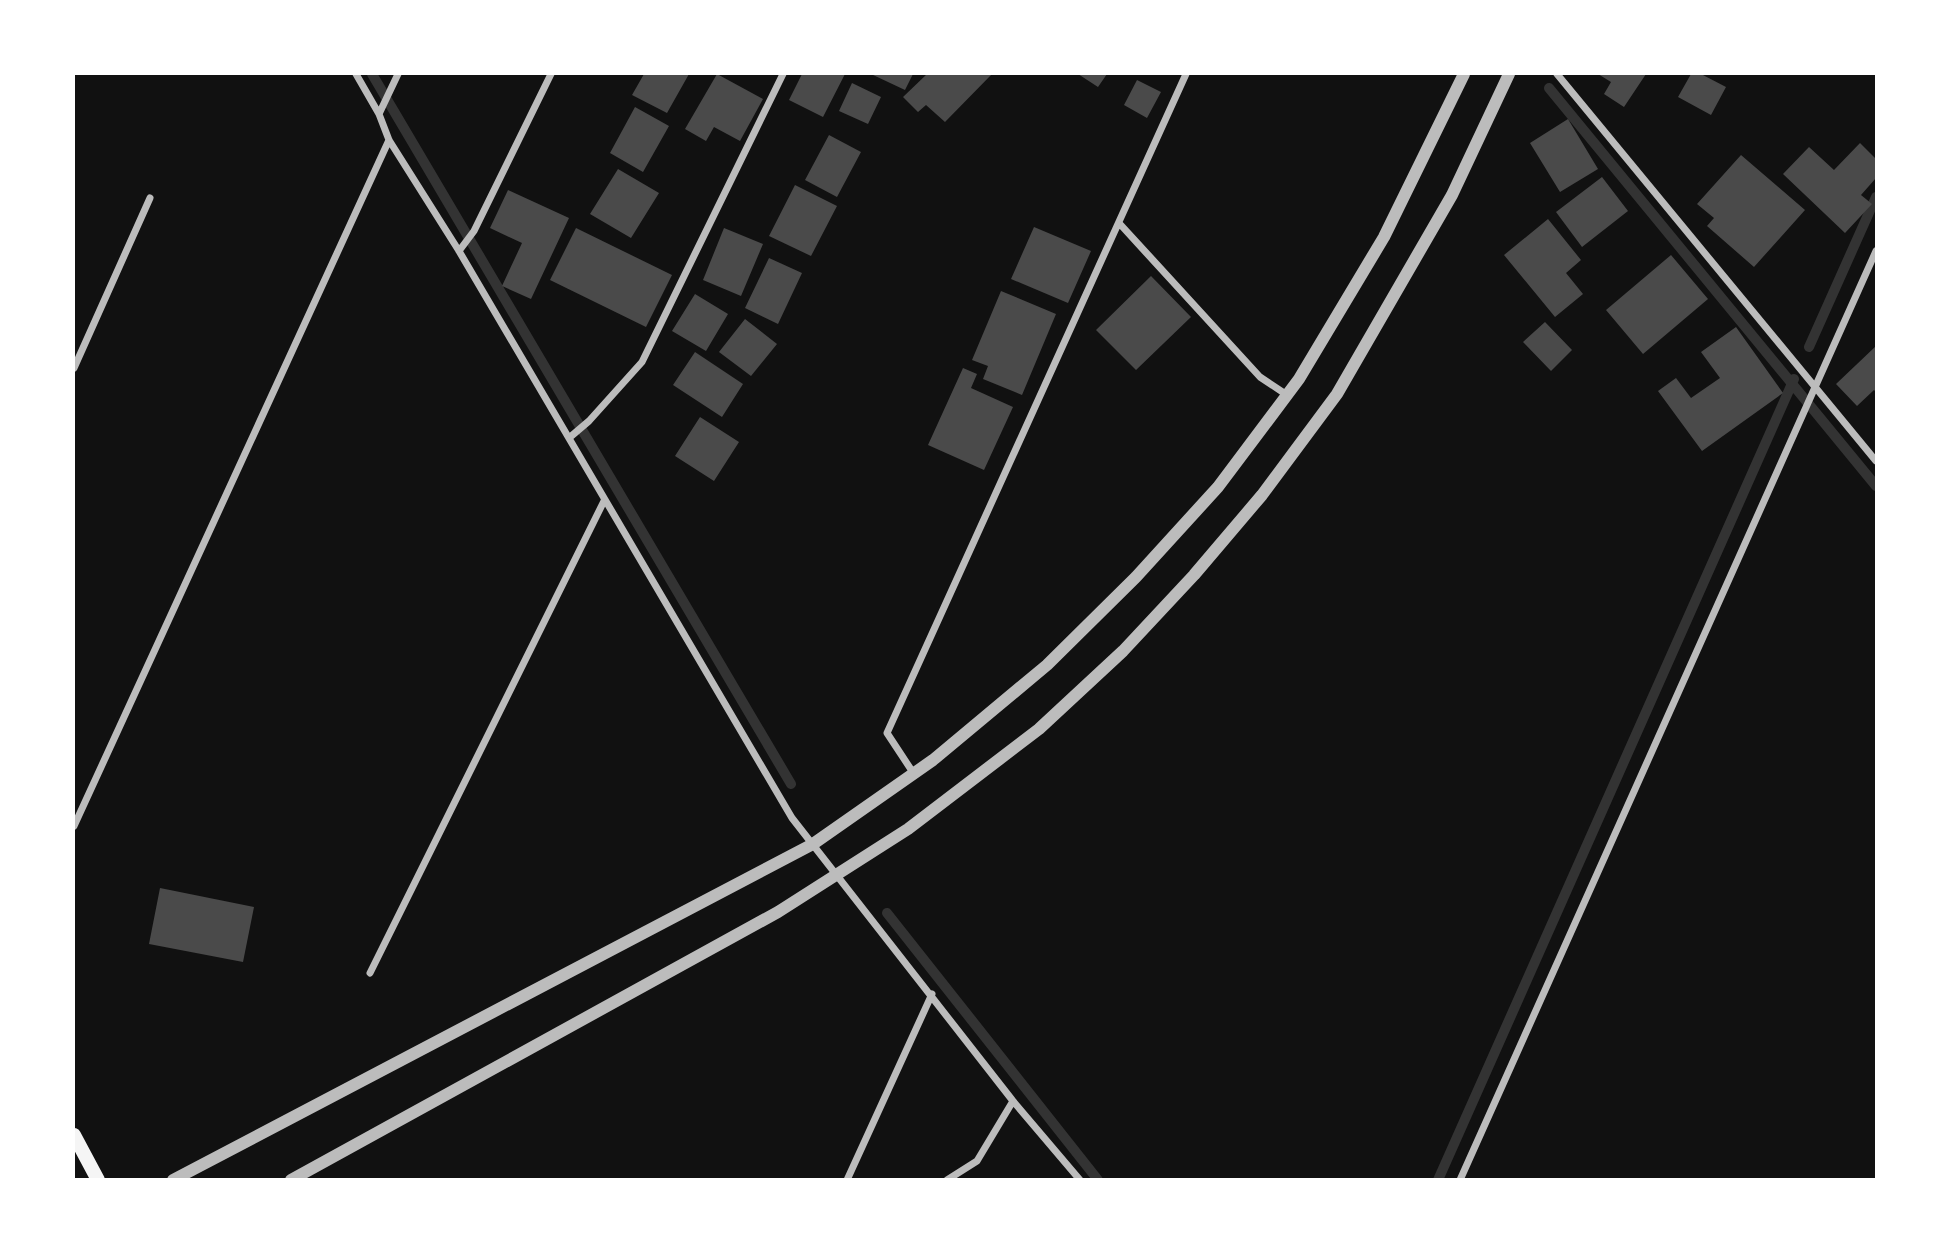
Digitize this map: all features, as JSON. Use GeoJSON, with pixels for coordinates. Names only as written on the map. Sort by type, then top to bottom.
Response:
{"type":"FeatureCollection","features":[{"type":"Feature","properties":{"kind":"main road"},"geometry":{"type":"LineString","coordinates":[[74,1135],[99,1180]]}},
{"type":"Feature","properties":{"kind":"street"},"geometry":{"type":"LineString","coordinates":[[356,74],[379,114],[389,140],[461,248],[572,435],[604,501],[792,818],[1013,1101],[1080,1180]]}},
{"type":"Feature","properties":{"kind":"street"},"geometry":{"type":"LineString","coordinates":[[379,114],[398,74]]}},
{"type":"Feature","properties":{"kind":"street"},"geometry":{"type":"LineString","coordinates":[[461,248],[474,231],[551,74]]}},
{"type":"Feature","properties":{"kind":"street"},"geometry":{"type":"LineString","coordinates":[[572,435],[589,421],[642,362],[783,74]]}},
{"type":"Feature","properties":{"kind":"street"},"geometry":{"type":"LineString","coordinates":[[914,774],[887,733],[1186,74]]}},
{"type":"Feature","properties":{"kind":"street"},"geometry":{"type":"LineString","coordinates":[[173,1180],[813,845],[914,774],[1047,665],[1136,577],[1218,487],[1287,394],[1384,237],[1464,74]]}},
{"type":"Feature","properties":{"kind":"street"},"geometry":{"type":"LineString","coordinates":[[291,1180],[839,876],[908,829],[1039,729],[1123,651],[1194,575],[1262,495],[1337,394],[1401,288],[1452,195],[1509,74]]}},
{"type":"Feature","properties":{"kind":"street"},"geometry":{"type":"LineString","coordinates":[[1557,74],[1877,461]]}},
{"type":"Feature","properties":{"kind":"street"},"geometry":{"type":"LineString","coordinates":[[74,826],[389,140]]}},
{"type":"Feature","properties":{"kind":"street"},"geometry":{"type":"LineString","coordinates":[[74,368],[150,198]]}},
{"type":"Feature","properties":{"kind":"street"},"geometry":{"type":"LineString","coordinates":[[1119,223],[1260,377],[1287,394]]}},
{"type":"Feature","properties":{"kind":"street"},"geometry":{"type":"LineString","coordinates":[[1460,1180],[1877,251]]}},
{"type":"Feature","properties":{"kind":"street"},"geometry":{"type":"LineString","coordinates":[[370,973],[604,501]]}},
{"type":"Feature","properties":{"kind":"street"},"geometry":{"type":"LineString","coordinates":[[847,1180],[932,994]]}},
{"type":"Feature","properties":{"kind":"street"},"geometry":{"type":"LineString","coordinates":[[947,1180],[977,1161],[1013,1101]]}},
{"type":"Feature","properties":{"kind":"building"},"geometry":{"type":"Polygon","coordinates":[[[644,74],[689,74],[667,113],[632,95],[644,74]]]}},
{"type":"Feature","properties":{"kind":"building"},"geometry":{"type":"Polygon","coordinates":[[[717,74],[763,99],[740,141],[714,127],[706,141],[685,129],[717,74]]]}},
{"type":"Feature","properties":{"kind":"building"},"geometry":{"type":"Polygon","coordinates":[[[802,74],[845,74],[823,117],[789,100],[802,74]]]}},
{"type":"Feature","properties":{"kind":"building"},"geometry":{"type":"Polygon","coordinates":[[[871,74],[913,74],[905,90],[871,74]]]}},
{"type":"Feature","properties":{"kind":"building"},"geometry":{"type":"Polygon","coordinates":[[[927,74],[992,74],[945,122],[926,105],[918,112],[903,97],[927,74]]]}},
{"type":"Feature","properties":{"kind":"building"},"geometry":{"type":"Polygon","coordinates":[[[1078,74],[1107,74],[1098,87],[1078,74]]]}},
{"type":"Feature","properties":{"kind":"building"},"geometry":{"type":"Polygon","coordinates":[[[1598,74],[1646,74],[1624,107],[1604,94],[1611,82],[1598,74]]]}},
{"type":"Feature","properties":{"kind":"building"},"geometry":{"type":"Polygon","coordinates":[[[1691,74],[1701,74],[1726,87],[1711,115],[1678,97],[1691,74]]]}},
{"type":"Feature","properties":{"kind":"building"},"geometry":{"type":"Polygon","coordinates":[[[1137,80],[1161,92],[1147,118],[1124,105],[1137,80]]]}},
{"type":"Feature","properties":{"kind":"building"},"geometry":{"type":"Polygon","coordinates":[[[852,83],[881,97],[868,124],[839,111],[852,83]]]}},
{"type":"Feature","properties":{"kind":"building"},"geometry":{"type":"Polygon","coordinates":[[[635,107],[669,126],[643,172],[610,153],[635,107]]]}},
{"type":"Feature","properties":{"kind":"building"},"geometry":{"type":"Polygon","coordinates":[[[1568,119],[1598,169],[1560,192],[1530,143],[1568,119]]]}},
{"type":"Feature","properties":{"kind":"building"},"geometry":{"type":"Polygon","coordinates":[[[829,135],[861,152],[837,197],[805,180],[829,135]]]}},
{"type":"Feature","properties":{"kind":"building"},"geometry":{"type":"Polygon","coordinates":[[[1860,143],[1876,159],[1876,178],[1861,195],[1872,204],[1845,233],[1783,174],[1809,147],[1834,170],[1860,143]]]}},
{"type":"Feature","properties":{"kind":"building"},"geometry":{"type":"Polygon","coordinates":[[[1741,155],[1805,210],[1754,267],[1707,226],[1714,218],[1697,204],[1741,155]]]}},
{"type":"Feature","properties":{"kind":"building"},"geometry":{"type":"Polygon","coordinates":[[[618,169],[659,193],[631,238],[590,214],[618,169]]]}},
{"type":"Feature","properties":{"kind":"building"},"geometry":{"type":"Polygon","coordinates":[[[1602,177],[1628,211],[1582,247],[1556,212],[1602,177]]]}},
{"type":"Feature","properties":{"kind":"building"},"geometry":{"type":"Polygon","coordinates":[[[795,185],[837,206],[811,256],[769,236],[795,185]]]}},
{"type":"Feature","properties":{"kind":"building"},"geometry":{"type":"Polygon","coordinates":[[[508,190],[569,218],[531,299],[502,286],[522,243],[490,228],[508,190]]]}},
{"type":"Feature","properties":{"kind":"building"},"geometry":{"type":"Polygon","coordinates":[[[1548,219],[1581,260],[1566,273],[1583,294],[1555,317],[1504,255],[1548,219]]]}},
{"type":"Feature","properties":{"kind":"building"},"geometry":{"type":"Polygon","coordinates":[[[1034,227],[1091,251],[1068,303],[1011,279],[1034,227]]]}},
{"type":"Feature","properties":{"kind":"building"},"geometry":{"type":"Polygon","coordinates":[[[576,228],[672,275],[646,327],[550,280],[576,228]]]}},
{"type":"Feature","properties":{"kind":"building"},"geometry":{"type":"Polygon","coordinates":[[[724,228],[763,244],[741,296],[703,280],[724,228]]]}},
{"type":"Feature","properties":{"kind":"building"},"geometry":{"type":"Polygon","coordinates":[[[1671,255],[1708,299],[1643,354],[1606,310],[1671,255]]]}},
{"type":"Feature","properties":{"kind":"building"},"geometry":{"type":"Polygon","coordinates":[[[769,258],[802,273],[778,324],[745,308],[769,258]]]}},
{"type":"Feature","properties":{"kind":"building"},"geometry":{"type":"Polygon","coordinates":[[[1151,276],[1191,317],[1136,370],[1096,330],[1151,276]]]}},
{"type":"Feature","properties":{"kind":"building"},"geometry":{"type":"Polygon","coordinates":[[[1001,291],[1056,314],[1022,395],[983,379],[988,366],[972,360],[1001,291]]]}},
{"type":"Feature","properties":{"kind":"building"},"geometry":{"type":"Polygon","coordinates":[[[695,294],[728,314],[706,351],[672,331],[695,294]]]}},
{"type":"Feature","properties":{"kind":"building"},"geometry":{"type":"Polygon","coordinates":[[[745,319],[777,344],[751,376],[719,352],[745,319]]]}},
{"type":"Feature","properties":{"kind":"building"},"geometry":{"type":"Polygon","coordinates":[[[1545,322],[1572,350],[1551,371],[1523,342],[1545,322]]]}},
{"type":"Feature","properties":{"kind":"building"},"geometry":{"type":"Polygon","coordinates":[[[1736,327],[1783,393],[1702,451],[1658,391],[1676,378],[1691,398],[1720,378],[1701,352],[1736,327]]]}},
{"type":"Feature","properties":{"kind":"building"},"geometry":{"type":"Polygon","coordinates":[[[1876,346],[1876,392],[1874,390],[1857,406],[1836,384],[1876,346]]]}},
{"type":"Feature","properties":{"kind":"building"},"geometry":{"type":"Polygon","coordinates":[[[695,352],[743,384],[722,417],[673,385],[695,352]]]}},
{"type":"Feature","properties":{"kind":"building"},"geometry":{"type":"Polygon","coordinates":[[[963,368],[977,374],[971,388],[1013,407],[984,470],[928,445],[963,368]]]}},
{"type":"Feature","properties":{"kind":"building"},"geometry":{"type":"Polygon","coordinates":[[[700,417],[739,442],[714,481],[675,456],[700,417]]]}},
{"type":"Feature","properties":{"kind":"building"},"geometry":{"type":"Polygon","coordinates":[[[160,888],[254,907],[243,962],[149,944],[160,888]]]}},
{"type":"Feature","properties":{"kind":"waterway"},"geometry":{"type":"LineString","coordinates":[[372,74],[791,784]]}},
{"type":"Feature","properties":{"kind":"waterway"},"geometry":{"type":"LineString","coordinates":[[1549,88],[1876,486]]}},
{"type":"Feature","properties":{"kind":"waterway"},"geometry":{"type":"LineString","coordinates":[[1809,347],[1876,197]]}},
{"type":"Feature","properties":{"kind":"waterway"},"geometry":{"type":"LineString","coordinates":[[1438,1180],[1794,379]]}},
{"type":"Feature","properties":{"kind":"waterway"},"geometry":{"type":"LineString","coordinates":[[887,913],[1098,1180]]}}]}
